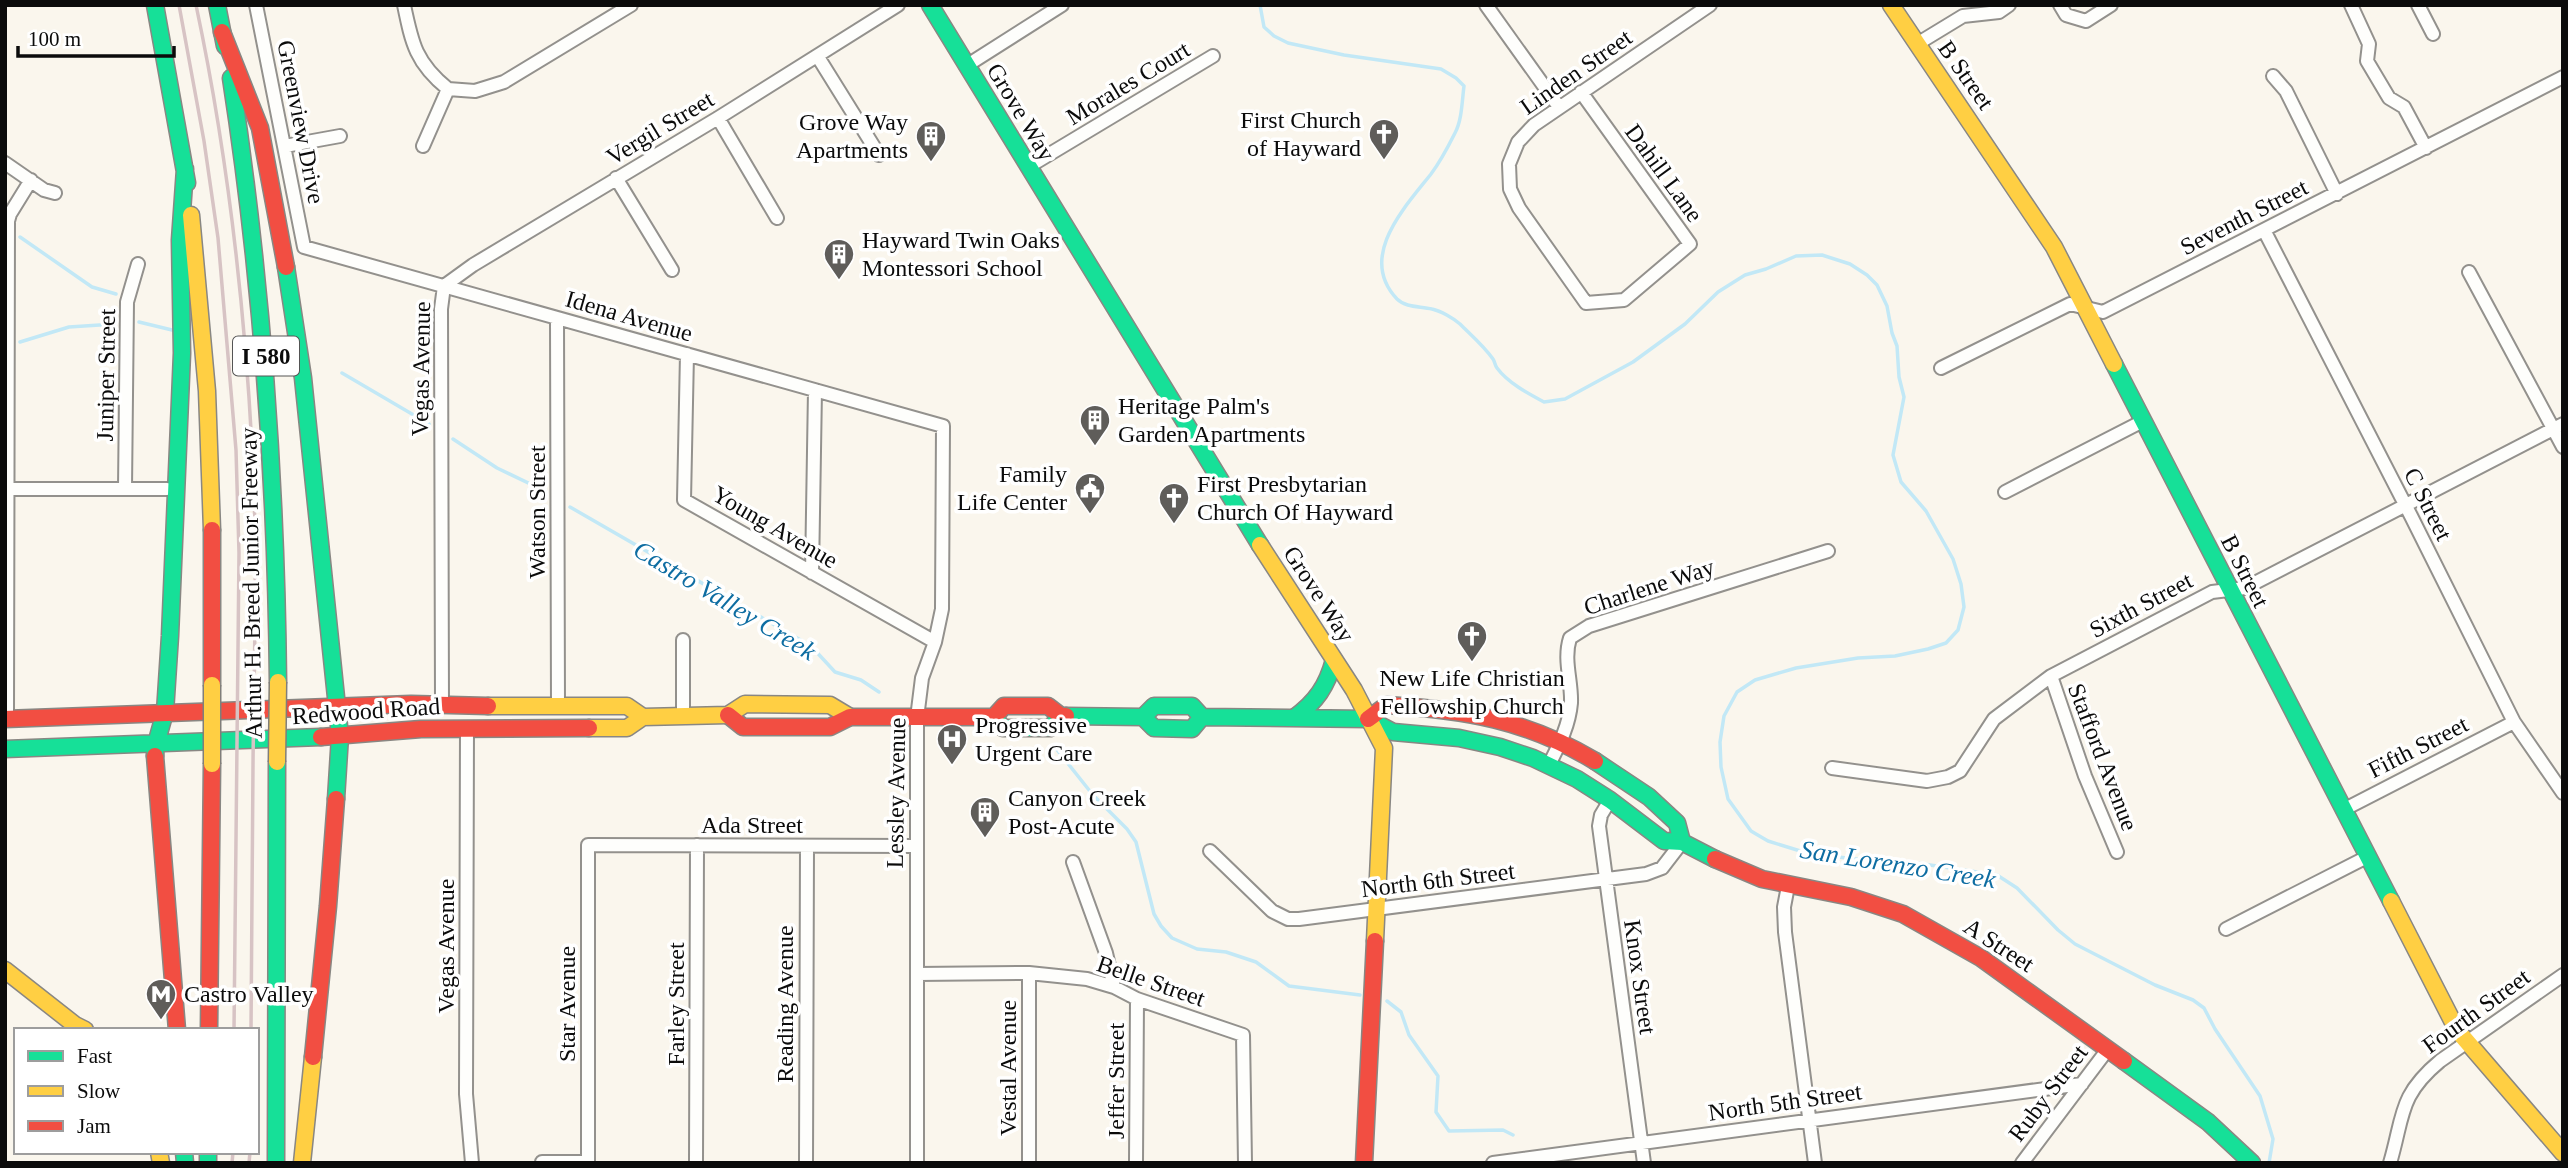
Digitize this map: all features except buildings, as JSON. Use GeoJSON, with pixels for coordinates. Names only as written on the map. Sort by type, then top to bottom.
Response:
{"type":"FeatureCollection","features":[{"type":"Feature","properties":{"kind":"main road","name":"Arthur H. Breed Junior Freeway"},"geometry":{"type":"LineString","coordinates":[[155,5],[185,169],[207,368],[213,545],[209,1028]]}},
{"type":"Feature","properties":{"kind":"main road","name":"Arthur H. Breed Junior Freeway"},"geometry":{"type":"LineString","coordinates":[[217,5],[251,212],[266,348],[274,484],[278,682],[276,1163]]}},
{"type":"Feature","properties":{"kind":"main road","name":"Grove Way"},"geometry":{"type":"LineString","coordinates":[[930,5],[1223,486],[1354,690],[1384,748],[1364,1163]]}},
{"type":"Feature","properties":{"kind":"main road","name":"B Street"},"geometry":{"type":"LineString","coordinates":[[1891,5],[2054,247],[2457,1030],[2563,1153]]}},
{"type":"Feature","properties":{"kind":"main road"},"geometry":{"type":"LineString","coordinates":[[222,32],[260,128],[284,250],[303,378],[338,705],[340,736],[329,892],[302,1163]]}},
{"type":"Feature","properties":{"kind":"main road"},"geometry":{"type":"LineString","coordinates":[[177,1028],[156,744],[166,712],[180,422],[180,240],[185,169]]}},
{"type":"Feature","properties":{"kind":"main road"},"geometry":{"type":"LineString","coordinates":[[1294,718],[1319,698],[1328,685],[1335,660]]}},
{"type":"Feature","properties":{"kind":"main road","name":"Redwood Road"},"geometry":{"type":"LineString","coordinates":[[5,749],[340,736],[421,729],[627,728],[643,717],[728,715],[744,704],[830,705],[850,717]]}},
{"type":"Feature","properties":{"kind":"main road","name":"Redwood Road"},"geometry":{"type":"LineString","coordinates":[[6,719],[338,705],[627,706],[643,717]]}},
{"type":"Feature","properties":{"kind":"main road","name":"Redwood Road"},"geometry":{"type":"LineString","coordinates":[[1368,719],[1387,705],[1446,710],[1507,721],[1560,742]]}},
{"type":"Feature","properties":{"kind":"main road","name":"Redwood Road"},"geometry":{"type":"LineString","coordinates":[[728,715],[743,727],[830,727],[850,717],[994,717],[1004,706],[1048,706],[1060,716],[1143,717],[1154,728],[1178,729],[1192,729],[1202,717]]}},
{"type":"Feature","properties":{"kind":"main road","name":"Redwood Road"},"geometry":{"type":"LineString","coordinates":[[1143,717],[1154,706],[1192,706],[1202,717],[1368,719],[1394,732],[1448,736],[1482,742],[1549,765]]}},
{"type":"Feature","properties":{"kind":"main road","name":"Redwood Road"},"geometry":{"type":"LineString","coordinates":[[994,717],[1003,728],[1050,729],[1060,716]]}},
{"type":"Feature","properties":{"kind":"main road"},"geometry":{"type":"LineString","coordinates":[[1560,742],[1608,768],[1649,797],[1677,823],[1682,842]]}},
{"type":"Feature","properties":{"kind":"main road","name":"A Street"},"geometry":{"type":"LineString","coordinates":[[1549,765],[1610,800],[1664,841],[1682,842],[1745,873],[1788,886],[1866,901],[1915,920],[1981,958],[2108,1049],[2208,1122],[2252,1163]]}},
{"type":"Feature","properties":{"kind":"main road"},"geometry":{"type":"LineString","coordinates":[[5,970],[81,1028]]}},
{"type":"Feature","properties":{"kind":"street","name":"Greenview Drive"},"geometry":{"type":"LineString","coordinates":[[256,5],[304,247]]}},
{"type":"Feature","properties":{"kind":"street"},"geometry":{"type":"LineString","coordinates":[[404,5],[411,43],[420,62],[448,89],[475,91],[504,82],[631,5]]}},
{"type":"Feature","properties":{"kind":"street","name":"Vergil Street"},"geometry":{"type":"LineString","coordinates":[[444,286],[473,265],[818,57],[898,5]]}},
{"type":"Feature","properties":{"kind":"street"},"geometry":{"type":"LineString","coordinates":[[966,66],[1062,5]]}},
{"type":"Feature","properties":{"kind":"street"},"geometry":{"type":"LineString","coordinates":[[1486,5],[1559,107]]}},
{"type":"Feature","properties":{"kind":"street","name":"Linden Street"},"geometry":{"type":"LineString","coordinates":[[1586,303],[1519,208],[1510,189],[1509,164],[1518,142],[1534,125],[1559,107],[1710,5]]}},
{"type":"Feature","properties":{"kind":"street"},"geometry":{"type":"LineString","coordinates":[[1917,44],[1963,16],[1999,12],[2009,5]]}},
{"type":"Feature","properties":{"kind":"street"},"geometry":{"type":"LineString","coordinates":[[2060,5],[2066,15],[2086,22],[2111,5]]}},
{"type":"Feature","properties":{"kind":"street"},"geometry":{"type":"LineString","coordinates":[[2351,5],[2370,44],[2367,61],[2389,98],[2404,107],[2426,148]]}},
{"type":"Feature","properties":{"kind":"street"},"geometry":{"type":"LineString","coordinates":[[2417,5],[2433,34]]}},
{"type":"Feature","properties":{"kind":"street","name":"Morales Court"},"geometry":{"type":"LineString","coordinates":[[1028,167],[1213,56]]}},
{"type":"Feature","properties":{"kind":"street"},"geometry":{"type":"LineString","coordinates":[[818,57],[879,155]]}},
{"type":"Feature","properties":{"kind":"street"},"geometry":{"type":"LineString","coordinates":[[2273,76],[2286,91],[2337,194]]}},
{"type":"Feature","properties":{"kind":"street","name":"Seventh Street"},"geometry":{"type":"LineString","coordinates":[[1941,368],[2070,304],[2103,312],[2563,77]]}},
{"type":"Feature","properties":{"kind":"street"},"geometry":{"type":"LineString","coordinates":[[423,146],[448,89]]}},
{"type":"Feature","properties":{"kind":"street","name":"Dahill Lane"},"geometry":{"type":"LineString","coordinates":[[1581,92],[1690,244],[1624,300],[1586,303]]}},
{"type":"Feature","properties":{"kind":"street"},"geometry":{"type":"LineString","coordinates":[[718,118],[777,218]]}},
{"type":"Feature","properties":{"kind":"street"},"geometry":{"type":"LineString","coordinates":[[285,146],[340,136]]}},
{"type":"Feature","properties":{"kind":"street"},"geometry":{"type":"LineString","coordinates":[[5,163],[44,190],[55,193]]}},
{"type":"Feature","properties":{"kind":"street"},"geometry":{"type":"LineString","coordinates":[[616,178],[671,270]]}},
{"type":"Feature","properties":{"kind":"street"},"geometry":{"type":"LineString","coordinates":[[6,719],[8,221],[31,180]]}},
{"type":"Feature","properties":{"kind":"street","name":"C Street"},"geometry":{"type":"LineString","coordinates":[[2264,230],[2514,722],[2563,793]]}},
{"type":"Feature","properties":{"kind":"street","name":"Idena Avenue"},"geometry":{"type":"LineString","coordinates":[[304,247],[943,426]]}},
{"type":"Feature","properties":{"kind":"street","name":"Juniper Street"},"geometry":{"type":"LineString","coordinates":[[125,488],[127,302],[138,264]]}},
{"type":"Feature","properties":{"kind":"street"},"geometry":{"type":"LineString","coordinates":[[2469,272],[2558,427],[2563,447]]}},
{"type":"Feature","properties":{"kind":"street","name":"Vegas Avenue"},"geometry":{"type":"LineString","coordinates":[[442,705],[441,309],[444,286]]}},
{"type":"Feature","properties":{"kind":"street","name":"Watson Street"},"geometry":{"type":"LineString","coordinates":[[557,317],[558,706]]}},
{"type":"Feature","properties":{"kind":"street","name":"Young Avenue"},"geometry":{"type":"LineString","coordinates":[[687,354],[684,500],[935,642]]}},
{"type":"Feature","properties":{"kind":"street"},"geometry":{"type":"LineString","coordinates":[[812,573],[815,390]]}},
{"type":"Feature","properties":{"kind":"street"},"geometry":{"type":"LineString","coordinates":[[2006,492],[2143,421]]}},
{"type":"Feature","properties":{"kind":"street","name":"Lessley Avenue"},"geometry":{"type":"LineString","coordinates":[[916,1163],[916,718],[922,678],[935,642],[942,609],[943,426]]}},
{"type":"Feature","properties":{"kind":"street","name":"Sixth Street"},"geometry":{"type":"LineString","coordinates":[[1832,768],[1927,781],[1948,777],[1960,771],[1994,719],[2051,676],[2212,592],[2245,588],[2558,427]]}},
{"type":"Feature","properties":{"kind":"street"},"geometry":{"type":"LineString","coordinates":[[7,489],[167,489]]}},
{"type":"Feature","properties":{"kind":"street","name":"Charlene Way"},"geometry":{"type":"LineString","coordinates":[[1549,765],[1567,728],[1571,702],[1566,652],[1570,638],[1589,626],[1828,551]]}},
{"type":"Feature","properties":{"kind":"street"},"geometry":{"type":"LineString","coordinates":[[683,640],[683,715]]}},
{"type":"Feature","properties":{"kind":"street","name":"Stafford Avenue"},"geometry":{"type":"LineString","coordinates":[[2051,676],[2085,776],[2117,852]]}},
{"type":"Feature","properties":{"kind":"street","name":"Fifth Street"},"geometry":{"type":"LineString","coordinates":[[2343,810],[2514,722]]}},
{"type":"Feature","properties":{"kind":"street","name":"Vegas Avenue"},"geometry":{"type":"LineString","coordinates":[[467,728],[467,1094],[472,1163]]}},
{"type":"Feature","properties":{"kind":"street","name":"Knox Street"},"geometry":{"type":"LineString","coordinates":[[1610,800],[1601,815],[1599,826],[1644,1163]]}},
{"type":"Feature","properties":{"kind":"street","name":"North 6th Street"},"geometry":{"type":"LineString","coordinates":[[1210,851],[1280,916],[1299,919],[1655,872],[1670,859],[1682,842]]}},
{"type":"Feature","properties":{"kind":"street","name":"Ada Street"},"geometry":{"type":"LineString","coordinates":[[588,845],[916,846]]}},
{"type":"Feature","properties":{"kind":"street","name":"Star Avenue"},"geometry":{"type":"LineString","coordinates":[[588,845],[588,1163]]}},
{"type":"Feature","properties":{"kind":"street","name":"Farley Street"},"geometry":{"type":"LineString","coordinates":[[696,1163],[697,845]]}},
{"type":"Feature","properties":{"kind":"street","name":"Reading Avenue"},"geometry":{"type":"LineString","coordinates":[[806,1163],[807,846]]}},
{"type":"Feature","properties":{"kind":"street"},"geometry":{"type":"LineString","coordinates":[[2226,929],[2367,858]]}},
{"type":"Feature","properties":{"kind":"street","name":"Jeffer Street"},"geometry":{"type":"LineString","coordinates":[[1073,862],[1106,953],[1114,987]]}},
{"type":"Feature","properties":{"kind":"street"},"geometry":{"type":"LineString","coordinates":[[1788,886],[1784,906],[1785,932],[1815,1163]]}},
{"type":"Feature","properties":{"kind":"street","name":"Belle Street"},"geometry":{"type":"LineString","coordinates":[[917,974],[1029,973],[1087,979],[1243,1035],[1245,1163]]}},
{"type":"Feature","properties":{"kind":"street","name":"Vestal Avenue"},"geometry":{"type":"LineString","coordinates":[[1029,973],[1029,1163]]}},
{"type":"Feature","properties":{"kind":"street","name":"Fourth Street"},"geometry":{"type":"LineString","coordinates":[[2390,1163],[2400,1116],[2412,1091],[2431,1069],[2563,975]]}},
{"type":"Feature","properties":{"kind":"street","name":"Jeffer Street"},"geometry":{"type":"LineString","coordinates":[[1136,1163],[1137,999]]}},
{"type":"Feature","properties":{"kind":"street","name":"Ruby Street"},"geometry":{"type":"LineString","coordinates":[[2022,1163],[2108,1049]]}},
{"type":"Feature","properties":{"kind":"street","name":"North 5th Street"},"geometry":{"type":"LineString","coordinates":[[1493,1163],[2082,1084]]}},
{"type":"Feature","properties":{"kind":"street"},"geometry":{"type":"LineString","coordinates":[[542,1162],[588,1163]]}},
{"type":"Feature","properties":{"kind":"waterway","name":"San Lorenzo Creek"},"geometry":{"type":"LineString","coordinates":[[1260,5],[1264,27],[1288,43],[1344,55],[1441,69],[1464,86],[1459,122],[1444,154],[1389,233],[1383,250],[1382,266],[1386,283],[1401,302],[1436,310],[1457,322],[1486,350],[1507,379],[1544,402],[1565,399],[1633,362],[1685,324],[1718,292],[1745,275],[1796,256],[1822,255],[1850,264],[1877,285],[1887,306],[1897,346],[1899,377],[1904,397],[1893,455],[1901,482],[1926,511],[1953,559],[1961,584],[1964,607],[1958,630],[1946,643],[1928,649],[1895,656],[1858,658],[1796,668],[1755,680],[1737,692],[1724,716],[1720,742],[1721,767],[1728,799],[1751,831],[1768,841],[1810,854],[1910,862],[1997,875],[2017,888],[2075,944],[2155,985],[2193,1000],[2204,1008],[2260,1096],[2273,1139],[2269,1163]]}},
{"type":"Feature","properties":{"kind":"waterway"},"geometry":{"type":"LineString","coordinates":[[20,237],[92,287],[116,294]]}},
{"type":"Feature","properties":{"kind":"waterway"},"geometry":{"type":"LineString","coordinates":[[139,322],[172,330]]}},
{"type":"Feature","properties":{"kind":"waterway","name":"Castro Valley Creek"},"geometry":{"type":"LineString","coordinates":[[20,342],[69,327],[115,324]]}},
{"type":"Feature","properties":{"kind":"waterway","name":"Castro Valley Creek"},"geometry":{"type":"LineString","coordinates":[[342,373],[429,424]]}},
{"type":"Feature","properties":{"kind":"waterway","name":"Castro Valley Creek"},"geometry":{"type":"LineString","coordinates":[[453,439],[497,468],[545,491]]}},
{"type":"Feature","properties":{"kind":"waterway","name":"Castro Valley Creek"},"geometry":{"type":"LineString","coordinates":[[570,507],[811,646],[835,672],[861,680],[879,692]]}},
{"type":"Feature","properties":{"kind":"waterway","name":"Castro Valley Creek"},"geometry":{"type":"LineString","coordinates":[[1054,746],[1093,795],[1127,829],[1136,842],[1154,914],[1172,938],[1197,949],[1226,952],[1256,962],[1289,986],[1360,995]]}},
{"type":"Feature","properties":{"kind":"waterway","name":"Castro Valley Creek"},"geometry":{"type":"LineString","coordinates":[[1387,1001],[1401,1012],[1409,1035],[1438,1076],[1436,1112],[1449,1131],[1503,1130],[1513,1135]]}},
{"type":"Feature","properties":{"kind":"railway"},"geometry":{"type":"LineString","coordinates":[[179,5],[204,141],[218,238],[236,450],[239,553],[234,1028]]}},
{"type":"Feature","properties":{"kind":"railway"},"geometry":{"type":"LineString","coordinates":[[196,5],[217,115],[233,225],[252,447],[255,566],[251,1028]]}},
{"type":"Feature","properties":{"kind":"railway"},"geometry":{"type":"LineString","coordinates":[[232,1163],[233,1154]]}},
{"type":"Feature","properties":{"kind":"railway"},"geometry":{"type":"LineString","coordinates":[[249,1163],[250,1154]]}},
{"type":"Feature","properties":{"kind":"traffic: fast"},"geometry":{"type":"LineString","coordinates":[[155,5],[187,183]]}},
{"type":"Feature","properties":{"kind":"traffic: fast"},"geometry":{"type":"LineString","coordinates":[[217,5],[225,46]]}},
{"type":"Feature","properties":{"kind":"traffic: fast"},"geometry":{"type":"LineString","coordinates":[[930,5],[1260,545]]}},
{"type":"Feature","properties":{"kind":"traffic: fast"},"geometry":{"type":"LineString","coordinates":[[231,78],[251,229],[265,379],[274,530],[278,682]]}},
{"type":"Feature","properties":{"kind":"traffic: fast"},"geometry":{"type":"LineString","coordinates":[[155,756],[165,712],[170,636],[182,353],[180,240],[185,169]]}},
{"type":"Feature","properties":{"kind":"traffic: fast"},"geometry":{"type":"LineString","coordinates":[[286,267],[303,378],[340,736],[336,799]]}},
{"type":"Feature","properties":{"kind":"traffic: fast"},"geometry":{"type":"LineString","coordinates":[[2114,364],[2391,901]]}},
{"type":"Feature","properties":{"kind":"traffic: fast"},"geometry":{"type":"LineString","coordinates":[[1294,718],[1320,693],[1334,660]]}},
{"type":"Feature","properties":{"kind":"traffic: fast"},"geometry":{"type":"LineString","coordinates":[[1066,716],[1143,717],[1154,706],[1192,706],[1202,717],[1368,719],[1393,732],[1459,738],[1500,747],[1533,758],[1577,779],[1664,841],[1682,842],[1715,859]]}},
{"type":"Feature","properties":{"kind":"traffic: fast"},"geometry":{"type":"LineString","coordinates":[[994,717],[1003,728],[1050,728],[1061,716]]}},
{"type":"Feature","properties":{"kind":"traffic: fast"},"geometry":{"type":"LineString","coordinates":[[1143,717],[1154,728],[1192,729],[1202,717]]}},
{"type":"Feature","properties":{"kind":"traffic: fast"},"geometry":{"type":"LineString","coordinates":[[5,749],[321,737]]}},
{"type":"Feature","properties":{"kind":"traffic: fast"},"geometry":{"type":"LineString","coordinates":[[1595,761],[1649,797],[1677,823],[1682,842]]}},
{"type":"Feature","properties":{"kind":"traffic: fast"},"geometry":{"type":"LineString","coordinates":[[276,1163],[277,762]]}},
{"type":"Feature","properties":{"kind":"traffic: fast"},"geometry":{"type":"LineString","coordinates":[[2124,1061],[2208,1122],[2252,1163]]}},
{"type":"Feature","properties":{"kind":"traffic: fast"},"geometry":{"type":"LineString","coordinates":[[184,1154],[185,1163]]}},
{"type":"Feature","properties":{"kind":"traffic: fast"},"geometry":{"type":"LineString","coordinates":[[208,1154],[208,1163]]}},
{"type":"Feature","properties":{"kind":"traffic: slow"},"geometry":{"type":"LineString","coordinates":[[1891,5],[2054,247],[2114,364]]}},
{"type":"Feature","properties":{"kind":"traffic: slow"},"geometry":{"type":"LineString","coordinates":[[191,215],[207,391],[212,530]]}},
{"type":"Feature","properties":{"kind":"traffic: slow"},"geometry":{"type":"LineString","coordinates":[[1260,545],[1354,690],[1384,748],[1375,941]]}},
{"type":"Feature","properties":{"kind":"traffic: slow"},"geometry":{"type":"LineString","coordinates":[[277,762],[278,682]]}},
{"type":"Feature","properties":{"kind":"traffic: slow"},"geometry":{"type":"LineString","coordinates":[[212,685],[212,764]]}},
{"type":"Feature","properties":{"kind":"traffic: slow"},"geometry":{"type":"LineString","coordinates":[[589,728],[627,728],[643,717],[728,715],[745,704],[830,705],[850,717]]}},
{"type":"Feature","properties":{"kind":"traffic: slow"},"geometry":{"type":"LineString","coordinates":[[488,706],[627,706],[643,717]]}},
{"type":"Feature","properties":{"kind":"traffic: slow"},"geometry":{"type":"LineString","coordinates":[[2391,901],[2457,1030],[2563,1153]]}},
{"type":"Feature","properties":{"kind":"traffic: slow"},"geometry":{"type":"LineString","coordinates":[[5,970],[81,1028]]}},
{"type":"Feature","properties":{"kind":"traffic: slow"},"geometry":{"type":"LineString","coordinates":[[302,1163],[313,1057]]}},
{"type":"Feature","properties":{"kind":"traffic: slow"},"geometry":{"type":"LineString","coordinates":[[159,1154],[161,1163]]}},
{"type":"Feature","properties":{"kind":"traffic: jam"},"geometry":{"type":"LineString","coordinates":[[222,32],[260,128],[286,267]]}},
{"type":"Feature","properties":{"kind":"traffic: jam"},"geometry":{"type":"LineString","coordinates":[[212,530],[212,685]]}},
{"type":"Feature","properties":{"kind":"traffic: jam"},"geometry":{"type":"LineString","coordinates":[[5,719],[411,704],[488,706]]}},
{"type":"Feature","properties":{"kind":"traffic: jam"},"geometry":{"type":"LineString","coordinates":[[1368,719],[1387,705],[1469,714],[1545,736],[1595,761]]}},
{"type":"Feature","properties":{"kind":"traffic: jam"},"geometry":{"type":"LineString","coordinates":[[728,715],[743,727],[830,727],[850,717],[994,717],[1004,706],[1048,706],[1061,716],[1066,716]]}},
{"type":"Feature","properties":{"kind":"traffic: jam"},"geometry":{"type":"LineString","coordinates":[[321,737],[421,729],[589,728]]}},
{"type":"Feature","properties":{"kind":"traffic: jam"},"geometry":{"type":"LineString","coordinates":[[155,756],[177,1028]]}},
{"type":"Feature","properties":{"kind":"traffic: jam"},"geometry":{"type":"LineString","coordinates":[[209,1028],[212,764]]}},
{"type":"Feature","properties":{"kind":"traffic: jam"},"geometry":{"type":"LineString","coordinates":[[313,1057],[336,799]]}},
{"type":"Feature","properties":{"kind":"traffic: jam"},"geometry":{"type":"LineString","coordinates":[[1715,859],[1762,879],[1851,897],[1903,914],[1981,958],[2124,1061]]}},
{"type":"Feature","properties":{"kind":"traffic: jam"},"geometry":{"type":"LineString","coordinates":[[1364,1163],[1375,941]]}},
{"type":"Feature","properties":{"kind":"place","name":"First Church of Hayward"},"geometry":{"type":"Point","coordinates":[1384,161]}},
{"type":"Feature","properties":{"kind":"place","name":"Grove Way Apartments"},"geometry":{"type":"Point","coordinates":[931,163]}},
{"type":"Feature","properties":{"kind":"place","name":"Hayward Twin Oaks Montessori School"},"geometry":{"type":"Point","coordinates":[839,281]}},
{"type":"Feature","properties":{"kind":"place","name":"Heritage Palm's Garden Apartments"},"geometry":{"type":"Point","coordinates":[1095,447]}},
{"type":"Feature","properties":{"kind":"place","name":"Family Life Center"},"geometry":{"type":"Point","coordinates":[1090,515]}},
{"type":"Feature","properties":{"kind":"place","name":"First Presbytarian Church Of Hayward"},"geometry":{"type":"Point","coordinates":[1174,525]}},
{"type":"Feature","properties":{"kind":"place","name":"New Life Christian Fellowship Church"},"geometry":{"type":"Point","coordinates":[1472,663]}},
{"type":"Feature","properties":{"kind":"place","name":"Progressive Urgent Care"},"geometry":{"type":"Point","coordinates":[952,766]}},
{"type":"Feature","properties":{"kind":"place","name":"Canyon Creek Post-Acute"},"geometry":{"type":"Point","coordinates":[985,839]}},
{"type":"Feature","properties":{"kind":"place","name":"Castro Valley"},"geometry":{"type":"Point","coordinates":[161,1021]}}]}
